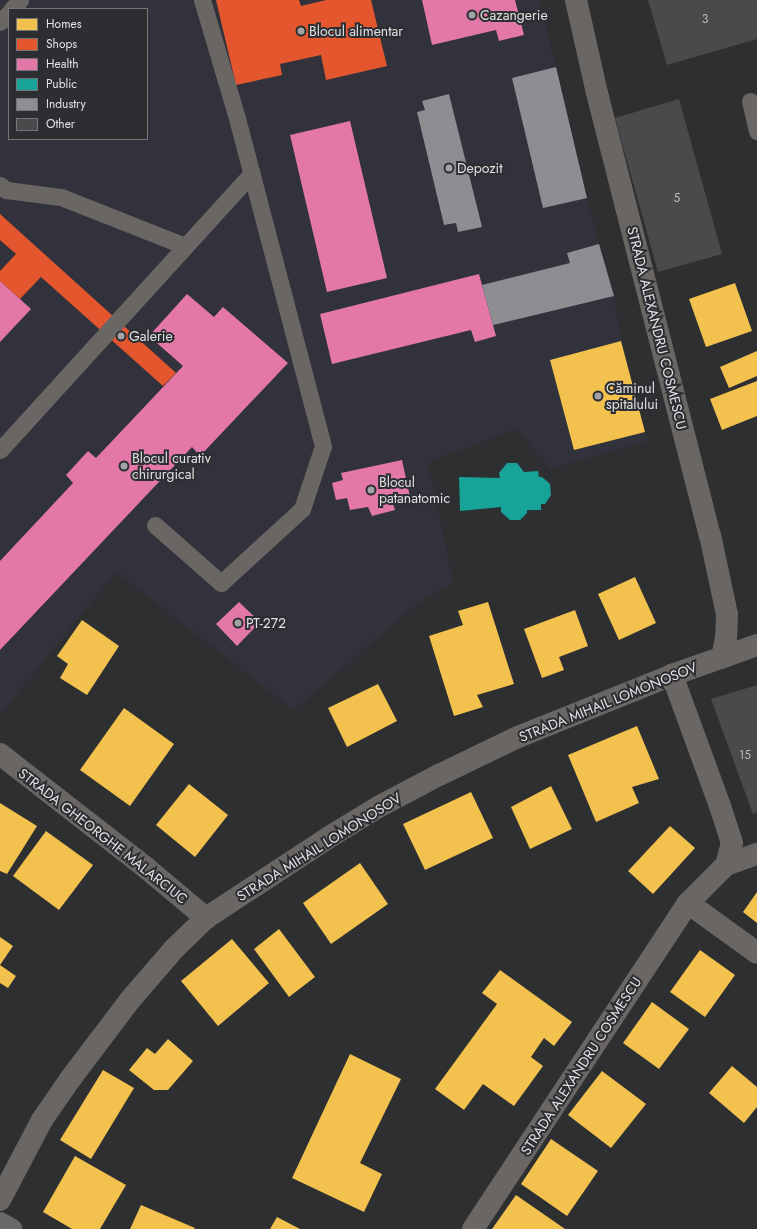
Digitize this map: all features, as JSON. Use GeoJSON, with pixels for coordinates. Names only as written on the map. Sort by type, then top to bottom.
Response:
{"type":"FeatureCollection","features":[{"type":"Feature","properties":{"kind":"street","name":"STRADA ALEXANDRU COSMESCU"},"geometry":{"type":"LineString","coordinates":[[576,0],[597,93],[710,535],[727,614],[726,638],[722,658]]}},
{"type":"Feature","properties":{"kind":"street","name":"STRADA MIHAIL LOMONOSOV"},"geometry":{"type":"LineString","coordinates":[[0,1200],[42,1120],[71,1078],[130,1000],[174,949],[206,918],[380,806],[518,737],[672,675],[757,645]]}},
{"type":"Feature","properties":{"kind":"street","name":"STRADA ALEXANDRU COSMESCU"},"geometry":{"type":"LineString","coordinates":[[672,675],[732,843],[726,865]]}},
{"type":"Feature","properties":{"kind":"street","name":"STRADA GHEORGHE MALARCIUC"},"geometry":{"type":"LineString","coordinates":[[0,754],[145,867],[206,918]]}},
{"type":"Feature","properties":{"kind":"street","name":"STRADA ALEXANDRU COSMESCU"},"geometry":{"type":"LineString","coordinates":[[474,1229],[688,903],[726,865],[757,854]]}},
{"type":"Feature","properties":{"kind":"street"},"geometry":{"type":"LineString","coordinates":[[688,903],[757,952]]}},
{"type":"Feature","properties":{"kind":"street"},"geometry":{"type":"LineString","coordinates":[[0,1224],[11,1229]]}},
{"type":"Feature","properties":{"kind":"lane"},"geometry":{"type":"LineString","coordinates":[[13,8],[20,0]]}},
{"type":"Feature","properties":{"kind":"lane"},"geometry":{"type":"LineString","coordinates":[[155,525],[221,583],[302,509],[323,446],[252,173],[202,0]]}},
{"type":"Feature","properties":{"kind":"lane"},"geometry":{"type":"LineString","coordinates":[[0,22],[8,14]]}},
{"type":"Feature","properties":{"kind":"lane"},"geometry":{"type":"LineString","coordinates":[[750,101],[757,131]]}},
{"type":"Feature","properties":{"kind":"lane"},"geometry":{"type":"LineString","coordinates":[[0,450],[252,173]]}},
{"type":"Feature","properties":{"kind":"lane"},"geometry":{"type":"LineString","coordinates":[[0,185],[6,190],[61,197],[185,246]]}},
{"type":"Feature","properties":{"kind":"shaded area"},"geometry":{"type":"Polygon","coordinates":[[[0,0],[540,0],[587,198],[614,296],[621,341],[648,441],[550,469],[517,429],[428,462],[453,582],[414,606],[294,710],[116,572],[0,715],[0,0]]]}},
{"type":"Feature","properties":{"kind":"building: Homes"},"geometry":{"type":"Polygon","coordinates":[[[735,283],[752,331],[706,347],[689,299],[735,283]]]}},
{"type":"Feature","properties":{"kind":"building: Homes","name":"Căminul spitalului"},"geometry":{"type":"Polygon","coordinates":[[[621,341],[645,432],[574,450],[550,360],[621,341]]]}},
{"type":"Feature","properties":{"kind":"building: Homes"},"geometry":{"type":"Polygon","coordinates":[[[757,351],[757,376],[729,388],[720,367],[757,351]]]}},
{"type":"Feature","properties":{"kind":"building: Homes"},"geometry":{"type":"Polygon","coordinates":[[[757,381],[757,416],[722,430],[710,399],[757,381]]]}},
{"type":"Feature","properties":{"kind":"building: Homes"},"geometry":{"type":"Polygon","coordinates":[[[635,577],[656,623],[619,640],[598,594],[635,577]]]}},
{"type":"Feature","properties":{"kind":"building: Homes"},"geometry":{"type":"Polygon","coordinates":[[[488,602],[514,684],[477,695],[483,707],[454,716],[429,636],[463,625],[458,611],[488,602]]]}},
{"type":"Feature","properties":{"kind":"building: Homes"},"geometry":{"type":"Polygon","coordinates":[[[575,610],[588,646],[559,657],[564,670],[542,678],[524,629],[575,610]]]}},
{"type":"Feature","properties":{"kind":"building: Homes"},"geometry":{"type":"Polygon","coordinates":[[[82,620],[119,646],[87,695],[60,678],[68,664],[57,656],[82,620]]]}},
{"type":"Feature","properties":{"kind":"building: Homes"},"geometry":{"type":"Polygon","coordinates":[[[378,684],[397,721],[347,747],[328,708],[378,684]]]}},
{"type":"Feature","properties":{"kind":"building: Homes"},"geometry":{"type":"Polygon","coordinates":[[[124,708],[174,744],[130,806],[80,770],[124,708]]]}},
{"type":"Feature","properties":{"kind":"building: Homes"},"geometry":{"type":"Polygon","coordinates":[[[637,726],[659,779],[632,787],[639,803],[596,822],[568,755],[637,726]]]}},
{"type":"Feature","properties":{"kind":"building: Homes"},"geometry":{"type":"Polygon","coordinates":[[[189,784],[228,815],[195,857],[156,825],[189,784]]]}},
{"type":"Feature","properties":{"kind":"building: Homes"},"geometry":{"type":"Polygon","coordinates":[[[551,786],[572,829],[530,849],[511,807],[551,786]]]}},
{"type":"Feature","properties":{"kind":"building: Homes"},"geometry":{"type":"Polygon","coordinates":[[[471,792],[493,838],[425,870],[403,824],[471,792]]]}},
{"type":"Feature","properties":{"kind":"building: Homes"},"geometry":{"type":"Polygon","coordinates":[[[0,803],[37,826],[7,874],[0,871],[0,803]]]}},
{"type":"Feature","properties":{"kind":"building: Homes"},"geometry":{"type":"Polygon","coordinates":[[[670,826],[695,848],[653,894],[628,871],[670,826]]]}},
{"type":"Feature","properties":{"kind":"building: Homes"},"geometry":{"type":"Polygon","coordinates":[[[46,831],[93,865],[59,910],[13,876],[46,831]]]}},
{"type":"Feature","properties":{"kind":"building: Homes"},"geometry":{"type":"Polygon","coordinates":[[[360,863],[388,904],[331,944],[303,903],[360,863]]]}},
{"type":"Feature","properties":{"kind":"building: Homes"},"geometry":{"type":"Polygon","coordinates":[[[757,892],[757,923],[743,912],[757,892]]]}},
{"type":"Feature","properties":{"kind":"building: Homes"},"geometry":{"type":"Polygon","coordinates":[[[279,929],[315,977],[289,997],[254,949],[279,929]]]}},
{"type":"Feature","properties":{"kind":"building: Homes"},"geometry":{"type":"Polygon","coordinates":[[[0,937],[13,946],[0,965],[0,937]]]}},
{"type":"Feature","properties":{"kind":"building: Homes"},"geometry":{"type":"Polygon","coordinates":[[[232,939],[269,983],[218,1026],[181,981],[232,939]]]}},
{"type":"Feature","properties":{"kind":"building: Homes"},"geometry":{"type":"Polygon","coordinates":[[[700,950],[735,975],[705,1017],[670,992],[700,950]]]}},
{"type":"Feature","properties":{"kind":"building: Homes"},"geometry":{"type":"Polygon","coordinates":[[[0,965],[16,976],[8,988],[0,983],[0,965]]]}},
{"type":"Feature","properties":{"kind":"building: Homes"},"geometry":{"type":"Polygon","coordinates":[[[500,970],[572,1022],[554,1046],[544,1038],[531,1057],[543,1066],[514,1106],[483,1084],[464,1110],[435,1089],[497,1004],[482,993],[500,970]]]}},
{"type":"Feature","properties":{"kind":"building: Homes"},"geometry":{"type":"Polygon","coordinates":[[[652,1002],[689,1029],[659,1069],[623,1043],[652,1002]]]}},
{"type":"Feature","properties":{"kind":"building: Homes"},"geometry":{"type":"Polygon","coordinates":[[[168,1039],[193,1061],[168,1090],[154,1090],[129,1070],[147,1048],[155,1054],[168,1039]]]}},
{"type":"Feature","properties":{"kind":"building: Homes"},"geometry":{"type":"Polygon","coordinates":[[[350,1054],[401,1079],[360,1163],[382,1174],[364,1212],[292,1178],[350,1054]]]}},
{"type":"Feature","properties":{"kind":"building: Homes"},"geometry":{"type":"Polygon","coordinates":[[[732,1066],[757,1087],[757,1107],[744,1123],[709,1093],[732,1066]]]}},
{"type":"Feature","properties":{"kind":"building: Homes"},"geometry":{"type":"Polygon","coordinates":[[[103,1070],[134,1088],[91,1159],[60,1140],[103,1070]]]}},
{"type":"Feature","properties":{"kind":"building: Homes"},"geometry":{"type":"Polygon","coordinates":[[[602,1071],[646,1104],[611,1148],[568,1115],[602,1071]]]}},
{"type":"Feature","properties":{"kind":"building: Homes"},"geometry":{"type":"Polygon","coordinates":[[[551,1139],[598,1171],[567,1216],[521,1184],[551,1139]]]}},
{"type":"Feature","properties":{"kind":"building: Homes"},"geometry":{"type":"Polygon","coordinates":[[[75,1156],[126,1185],[100,1229],[72,1229],[43,1212],[75,1156]]]}},
{"type":"Feature","properties":{"kind":"building: Homes"},"geometry":{"type":"Polygon","coordinates":[[[516,1195],[565,1229],[492,1229],[516,1195]]]}},
{"type":"Feature","properties":{"kind":"building: Homes"},"geometry":{"type":"Polygon","coordinates":[[[141,1205],[195,1228],[130,1229],[141,1205]]]}},
{"type":"Feature","properties":{"kind":"building: Homes"},"geometry":{"type":"Polygon","coordinates":[[[277,1217],[300,1229],[270,1229],[277,1217]]]}},
{"type":"Feature","properties":{"kind":"building: Shops","name":"Blocul alimentar"},"geometry":{"type":"Polygon","coordinates":[[[216,0],[299,0],[301,6],[326,0],[371,0],[387,66],[326,80],[321,55],[280,64],[282,75],[236,85],[216,0]]]}},
{"type":"Feature","properties":{"kind":"building: Shops","name":"Galerie"},"geometry":{"type":"Polygon","coordinates":[[[0,214],[176,373],[163,386],[41,277],[20,299],[0,281],[0,271],[16,254],[0,240],[0,214]]]}},
{"type":"Feature","properties":{"kind":"building: Health","name":"Cazangerie"},"geometry":{"type":"Polygon","coordinates":[[[422,0],[515,0],[524,35],[499,41],[496,30],[432,45],[422,0]]]}},
{"type":"Feature","properties":{"kind":"building: Health"},"geometry":{"type":"Polygon","coordinates":[[[350,121],[387,278],[327,292],[290,135],[350,121]]]}},
{"type":"Feature","properties":{"kind":"building: Health"},"geometry":{"type":"Polygon","coordinates":[[[479,274],[496,336],[475,342],[471,330],[332,364],[320,314],[479,274]]]}},
{"type":"Feature","properties":{"kind":"building: Health"},"geometry":{"type":"Polygon","coordinates":[[[0,281],[31,309],[0,342],[0,281]]]}},
{"type":"Feature","properties":{"kind":"building: Health","name":"Blocul curativ chirurgical"},"geometry":{"type":"Polygon","coordinates":[[[187,294],[214,317],[223,307],[288,363],[200,456],[192,447],[0,650],[0,561],[73,483],[66,475],[88,451],[96,458],[183,366],[149,336],[187,294]]]}},
{"type":"Feature","properties":{"kind":"building: Health","name":"Blocul patanatomic"},"geometry":{"type":"Polygon","coordinates":[[[402,460],[410,497],[392,501],[395,510],[372,516],[368,507],[350,510],[347,498],[336,500],[332,483],[343,480],[341,473],[402,460]]]}},
{"type":"Feature","properties":{"kind":"building: Health","name":"PT-272"},"geometry":{"type":"Polygon","coordinates":[[[239,602],[260,622],[237,646],[216,624],[239,602]]]}},
{"type":"Feature","properties":{"kind":"building: Public"},"geometry":{"type":"Polygon","coordinates":[[[507,463],[517,463],[524,472],[538,471],[539,477],[542,477],[550,484],[551,495],[545,504],[541,504],[541,510],[527,510],[527,513],[520,520],[510,520],[501,512],[501,507],[460,511],[459,477],[500,478],[499,473],[507,463]]]}},
{"type":"Feature","properties":{"kind":"building: Industry"},"geometry":{"type":"Polygon","coordinates":[[[556,67],[587,198],[543,208],[512,78],[556,67]]]}},
{"type":"Feature","properties":{"kind":"building: Industry","name":"Depozit"},"geometry":{"type":"Polygon","coordinates":[[[449,94],[482,227],[458,232],[456,223],[444,225],[417,112],[425,110],[422,101],[449,94]]]}},
{"type":"Feature","properties":{"kind":"building: Industry"},"geometry":{"type":"Polygon","coordinates":[[[599,244],[614,296],[493,325],[482,285],[570,263],[567,253],[599,244]]]}},
{"type":"Feature","properties":{"kind":"building: Other"},"geometry":{"type":"Polygon","coordinates":[[[648,0],[757,0],[757,39],[667,65],[648,0]]]}},
{"type":"Feature","properties":{"kind":"building: Other"},"geometry":{"type":"Polygon","coordinates":[[[679,99],[722,254],[658,272],[615,118],[679,99]]]}},
{"type":"Feature","properties":{"kind":"building: Other"},"geometry":{"type":"Polygon","coordinates":[[[757,685],[757,812],[753,814],[711,699],[757,685]]]}},
{"type":"Feature","properties":{"kind":"place","name":"Cazangerie"},"geometry":{"type":"Point","coordinates":[472,15]}},
{"type":"Feature","properties":{"kind":"place","name":"Blocul alimentar"},"geometry":{"type":"Point","coordinates":[301,31]}},
{"type":"Feature","properties":{"kind":"place","name":"Depozit"},"geometry":{"type":"Point","coordinates":[449,168]}},
{"type":"Feature","properties":{"kind":"place","name":"Galerie"},"geometry":{"type":"Point","coordinates":[121,336]}},
{"type":"Feature","properties":{"kind":"place","name":"Căminul spitalului"},"geometry":{"type":"Point","coordinates":[598,396]}},
{"type":"Feature","properties":{"kind":"place","name":"Blocul curativ chirurgical"},"geometry":{"type":"Point","coordinates":[124,466]}},
{"type":"Feature","properties":{"kind":"place","name":"Blocul patanatomic"},"geometry":{"type":"Point","coordinates":[371,490]}},
{"type":"Feature","properties":{"kind":"place","name":"PT-272"},"geometry":{"type":"Point","coordinates":[238,623]}}]}
